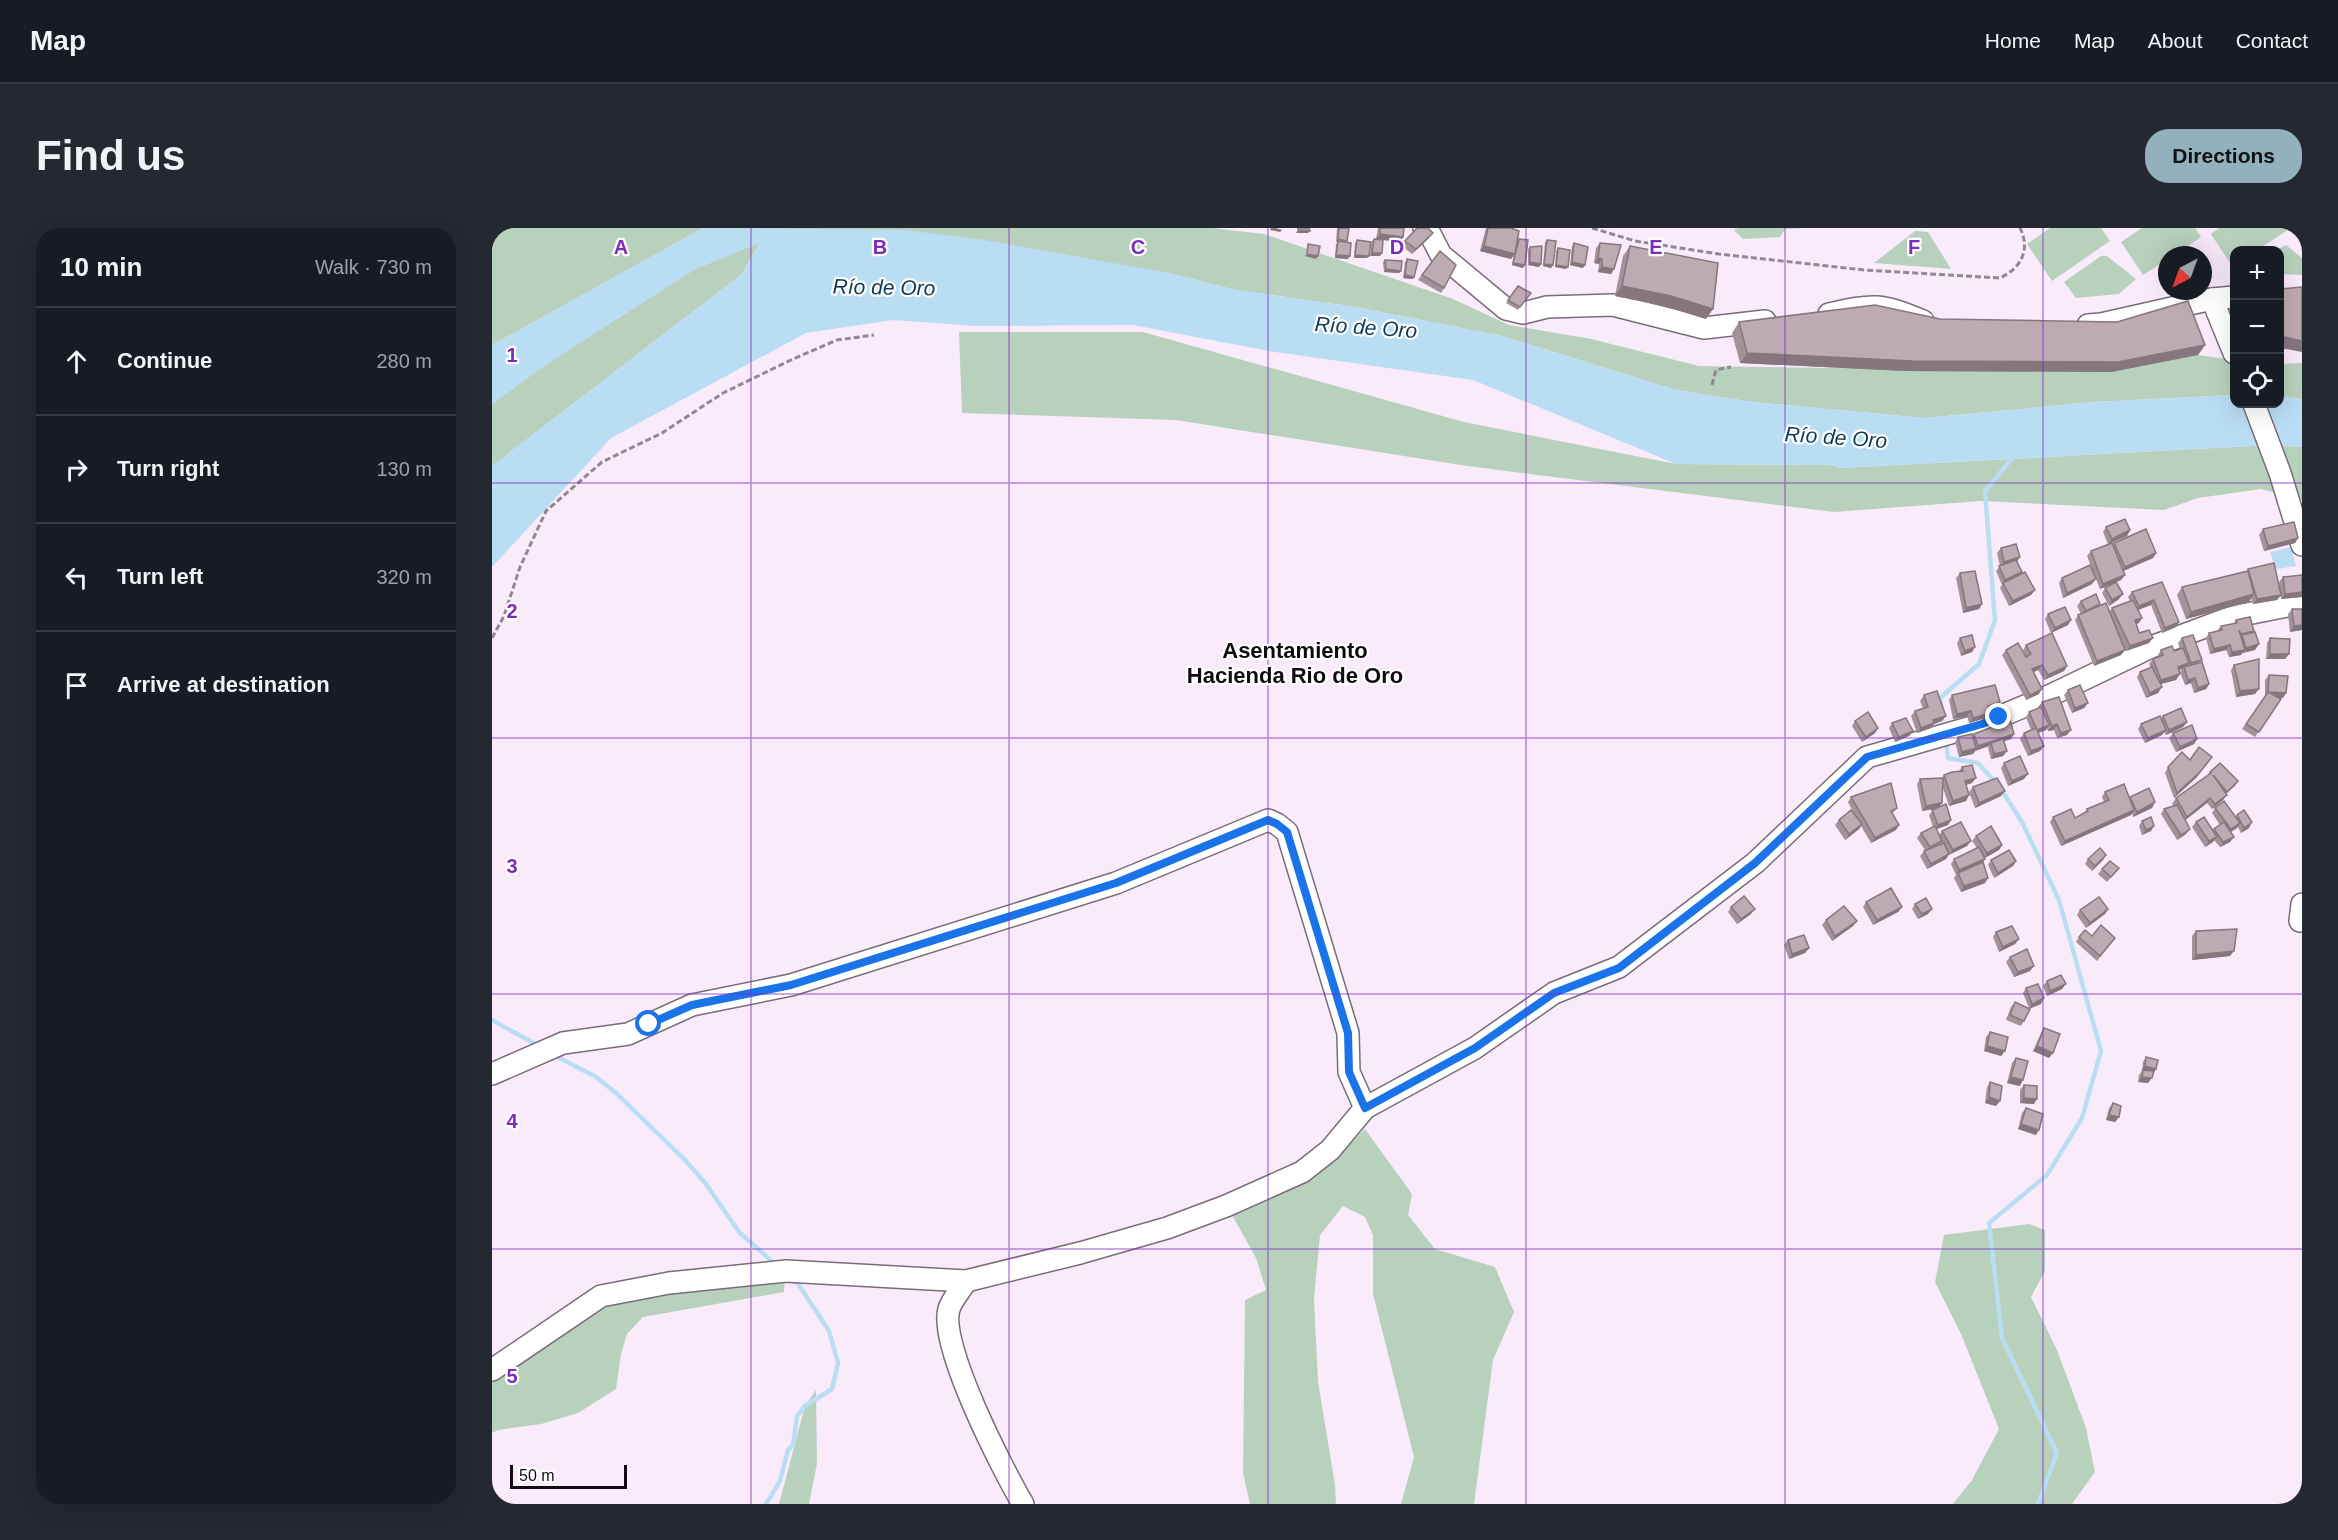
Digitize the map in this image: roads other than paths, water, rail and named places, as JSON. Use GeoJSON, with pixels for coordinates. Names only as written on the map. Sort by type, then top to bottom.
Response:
{"type":"FeatureCollection","features":[{"type":"Feature","properties":{"kind":"street"},"geometry":{"type":"LineString","coordinates":[[1424,228],[1429,232],[1441,255],[1506,309],[1514,312],[1523,313],[1547,307],[1613,305],[1704,328],[1784,320]]}},
{"type":"Feature","properties":{"kind":"street"},"geometry":{"type":"LineString","coordinates":[[2230,297],[2212,299],[2230,341]]}},
{"type":"Feature","properties":{"kind":"street"},"geometry":{"type":"LineString","coordinates":[[2066,325],[2101,324],[2208,300]]}},
{"type":"Feature","properties":{"kind":"street"},"geometry":{"type":"LineString","coordinates":[[1813,317],[1863,306],[1880,305],[1936,326],[1948,326]]}},
{"type":"Feature","properties":{"kind":"street"},"geometry":{"type":"LineString","coordinates":[[2256,408],[2280,473],[2302,545]]}},
{"type":"Feature","properties":{"kind":"street"},"geometry":{"type":"LineString","coordinates":[[492,1370],[601,1296],[669,1283],[786,1271],[966,1281],[1080,1253],[1167,1228],[1267,1188],[1302,1172],[1330,1150],[1365,1108],[1475,1048],[1554,993],[1619,968],[1755,863],[1867,757],[1982,724],[2049,696],[2151,647],[2232,617],[2302,603]]}},
{"type":"Feature","properties":{"kind":"street"},"geometry":{"type":"LineString","coordinates":[[492,1074],[563,1043],[628,1034],[692,1005],[791,985],[1116,883],[1268,820],[1287,832],[1348,1033],[1349,1072],[1365,1108]]}},
{"type":"Feature","properties":{"kind":"street"},"geometry":{"type":"LineString","coordinates":[[966,1281],[949,1309],[948,1321],[954,1352],[974,1407],[1023,1504]]}},
{"type":"Feature","properties":{"kind":"water","name":"Río de Oro"},"geometry":{"type":"Polygon","coordinates":[[[703,228],[905,230],[985,240],[1169,273],[1231,289],[1355,307],[1502,336],[1676,390],[1753,402],[1924,418],[2094,402],[2230,395],[2230,408],[2284,408],[2284,397],[2302,399],[2302,447],[2270,445],[1841,468],[1830,465],[1676,464],[1473,380],[1269,351],[1133,325],[976,326],[893,320],[806,333],[611,438],[492,567],[492,466],[742,274],[760,243],[695,269],[547,364],[492,404],[492,345],[703,228]]]}},
{"type":"Feature","properties":{"kind":"water"},"geometry":{"type":"Polygon","coordinates":[[[2291,547],[2296,566],[2276,569],[2270,552],[2291,547]]]}},
{"type":"Feature","properties":{"kind":"waterway"},"geometry":{"type":"LineString","coordinates":[[1941,707],[1940,698],[1979,664],[1995,620],[1985,491],[2014,456]]}},
{"type":"Feature","properties":{"kind":"waterway"},"geometry":{"type":"LineString","coordinates":[[1946,739],[1948,758],[1978,763],[1996,783]]}},
{"type":"Feature","properties":{"kind":"waterway"},"geometry":{"type":"LineString","coordinates":[[2001,789],[2022,822],[2059,900],[2101,1051],[2082,1118],[2047,1175],[1989,1223],[2002,1338],[2057,1453],[2038,1504]]}},
{"type":"Feature","properties":{"kind":"waterway"},"geometry":{"type":"LineString","coordinates":[[492,1020],[539,1046]]}},
{"type":"Feature","properties":{"kind":"waterway"},"geometry":{"type":"LineString","coordinates":[[554,1055],[596,1077],[616,1093],[685,1160],[706,1184],[739,1232],[776,1265]]}},
{"type":"Feature","properties":{"kind":"waterway"},"geometry":{"type":"LineString","coordinates":[[766,1504],[780,1481],[788,1450],[793,1445],[797,1416],[805,1406],[832,1389],[838,1363],[829,1331],[797,1282],[791,1280]]}},
{"type":"Feature","properties":{"kind":"district","name":"Asentamiento Hacienda Rio de Oro"},"geometry":{"type":"Point","coordinates":[1295,662]}}]}
